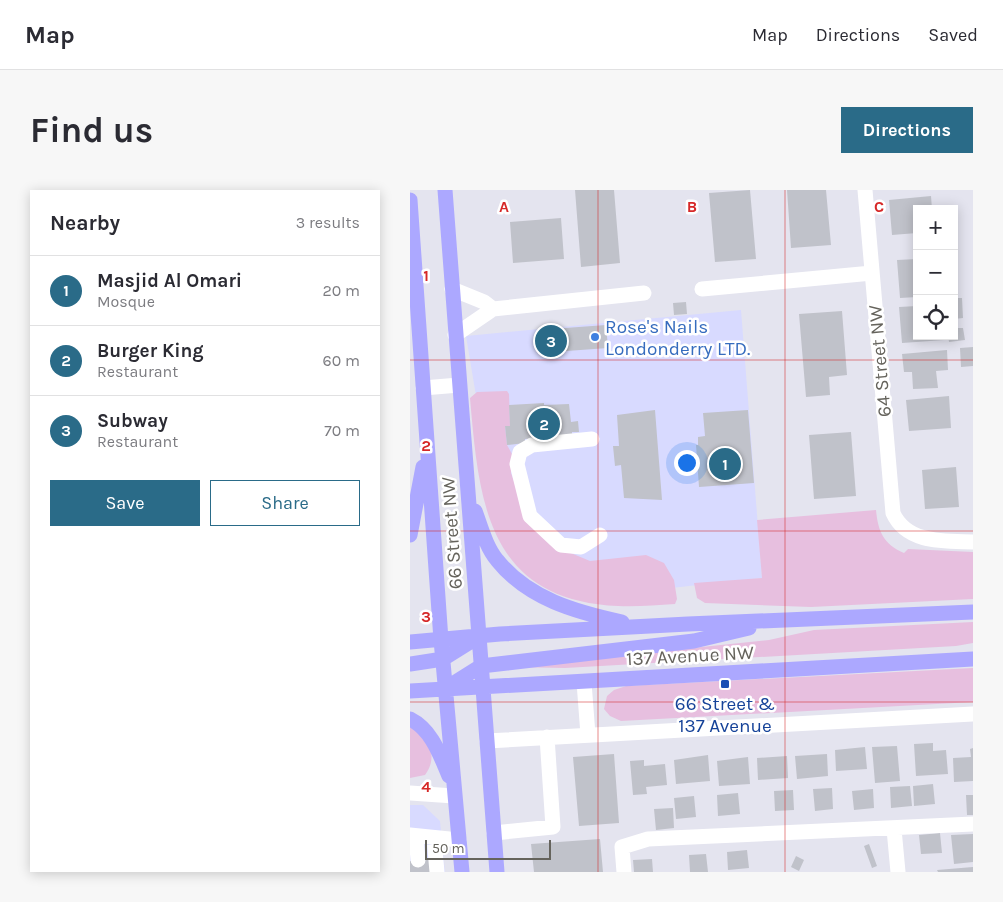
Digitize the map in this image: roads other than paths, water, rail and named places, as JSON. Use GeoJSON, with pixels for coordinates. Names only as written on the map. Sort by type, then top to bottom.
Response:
{"type":"FeatureCollection","features":[{"type":"Feature","properties":{"kind":"main road","name":"66 Street NW"},"geometry":{"type":"LineString","coordinates":[[445,190],[497,872]]}},
{"type":"Feature","properties":{"kind":"main road","name":"66 Street NW"},"geometry":{"type":"LineString","coordinates":[[410,200],[441,640],[462,872]]}},
{"type":"Feature","properties":{"kind":"main road"},"geometry":{"type":"LineString","coordinates":[[410,535],[427,443]]}},
{"type":"Feature","properties":{"kind":"main road"},"geometry":{"type":"LineString","coordinates":[[468,495],[484,536],[496,559],[537,596],[596,616],[644,626]]}},
{"type":"Feature","properties":{"kind":"main road","name":"137 Avenue NW"},"geometry":{"type":"LineString","coordinates":[[410,642],[644,626],[973,612]]}},
{"type":"Feature","properties":{"kind":"main road"},"geometry":{"type":"LineString","coordinates":[[446,688],[481,666],[694,641],[785,620]]}},
{"type":"Feature","properties":{"kind":"main road"},"geometry":{"type":"LineString","coordinates":[[410,664],[443,659],[479,636]]}},
{"type":"Feature","properties":{"kind":"main road","name":"137 Avenue NW"},"geometry":{"type":"LineString","coordinates":[[410,691],[973,659]]}},
{"type":"Feature","properties":{"kind":"main road"},"geometry":{"type":"LineString","coordinates":[[410,719],[423,728],[435,744],[454,792]]}},
{"type":"Feature","properties":{"kind":"street","name":"64 Street NW"},"geometry":{"type":"LineString","coordinates":[[865,190],[891,505],[896,520],[904,528],[932,540],[973,542]]}},
{"type":"Feature","properties":{"kind":"street"},"geometry":{"type":"LineString","coordinates":[[702,289],[872,273]]}},
{"type":"Feature","properties":{"kind":"street"},"geometry":{"type":"LineString","coordinates":[[452,289],[484,302],[493,309]]}},
{"type":"Feature","properties":{"kind":"street"},"geometry":{"type":"LineString","coordinates":[[456,335],[493,309],[644,293]]}},
{"type":"Feature","properties":{"kind":"street"},"geometry":{"type":"LineString","coordinates":[[423,388],[459,385]]}},
{"type":"Feature","properties":{"kind":"street"},"geometry":{"type":"LineString","coordinates":[[592,439],[532,445],[520,452],[518,464],[530,516],[561,545],[581,547],[600,535]]}},
{"type":"Feature","properties":{"kind":"street"},"geometry":{"type":"LineString","coordinates":[[584,682],[588,735]]}},
{"type":"Feature","properties":{"kind":"street"},"geometry":{"type":"LineString","coordinates":[[487,741],[973,714]]}},
{"type":"Feature","properties":{"kind":"street"},"geometry":{"type":"LineString","coordinates":[[494,833],[553,828],[547,737]]}},
{"type":"Feature","properties":{"kind":"street"},"geometry":{"type":"LineString","coordinates":[[410,793],[454,792]]}},
{"type":"Feature","properties":{"kind":"street"},"geometry":{"type":"LineString","coordinates":[[624,872],[622,847],[648,839],[973,824]]}},
{"type":"Feature","properties":{"kind":"street"},"geometry":{"type":"LineString","coordinates":[[894,829],[898,872]]}},
{"type":"Feature","properties":{"kind":"street"},"geometry":{"type":"LineString","coordinates":[[418,860],[412,838],[459,840]]}},
{"type":"Feature","properties":{"kind":"street"},"geometry":{"type":"LineString","coordinates":[[434,838],[437,872]]}},
{"type":"Feature","properties":{"kind":"place","name":"Rose's Nails Londonderry LTD."},"geometry":{"type":"Point","coordinates":[595,337]}},
{"type":"Feature","properties":{"kind":"place","name":"Subway"},"geometry":{"type":"Point","coordinates":[551,341]}},
{"type":"Feature","properties":{"kind":"place","name":"Burger King"},"geometry":{"type":"Point","coordinates":[544,424]}},
{"type":"Feature","properties":{"kind":"place","name":"Masjid Al Omari"},"geometry":{"type":"Point","coordinates":[725,464]}},
{"type":"Feature","properties":{"kind":"place","name":"66 Street & 137 Avenue"},"geometry":{"type":"Point","coordinates":[725,684]}}]}
